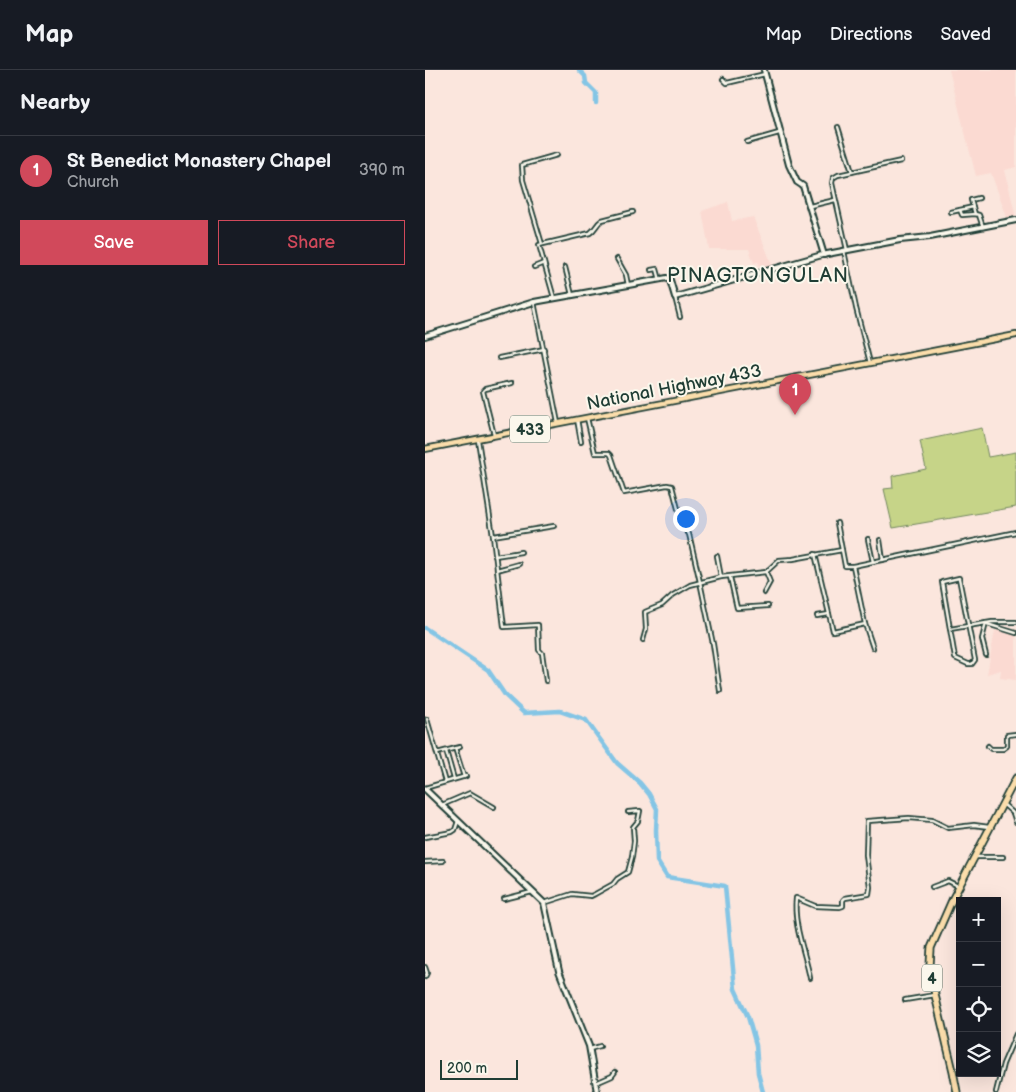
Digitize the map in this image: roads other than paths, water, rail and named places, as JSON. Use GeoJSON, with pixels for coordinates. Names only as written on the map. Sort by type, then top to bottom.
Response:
{"type":"FeatureCollection","features":[{"type":"Feature","properties":{"kind":"highway","name":"4"},"geometry":{"type":"LineString","coordinates":[[957,1092],[935,994],[930,965],[931,948],[959,886],[1016,778]]}},
{"type":"Feature","properties":{"kind":"main road","name":"National Highway 433"},"geometry":{"type":"LineString","coordinates":[[425,449],[1016,335]]}},
{"type":"Feature","properties":{"kind":"street"},"geometry":{"type":"LineString","coordinates":[[723,79],[727,83],[764,72],[779,133],[792,175],[803,186],[824,255]]}},
{"type":"Feature","properties":{"kind":"street"},"geometry":{"type":"LineString","coordinates":[[838,127],[852,172]]}},
{"type":"Feature","properties":{"kind":"street"},"geometry":{"type":"LineString","coordinates":[[747,142],[779,133]]}},
{"type":"Feature","properties":{"kind":"street"},"geometry":{"type":"LineString","coordinates":[[554,298],[539,246],[542,244],[523,180],[522,165],[557,155]]}},
{"type":"Feature","properties":{"kind":"street"},"geometry":{"type":"LineString","coordinates":[[870,363],[856,308],[831,183],[833,178],[852,172],[901,161]]}},
{"type":"Feature","properties":{"kind":"street"},"geometry":{"type":"LineString","coordinates":[[975,214],[971,200],[979,198]]}},
{"type":"Feature","properties":{"kind":"street"},"geometry":{"type":"LineString","coordinates":[[810,206],[835,200]]}},
{"type":"Feature","properties":{"kind":"street"},"geometry":{"type":"LineString","coordinates":[[951,212],[973,207]]}},
{"type":"Feature","properties":{"kind":"street"},"geometry":{"type":"LineString","coordinates":[[960,210],[962,215],[975,214],[981,218],[983,227]]}},
{"type":"Feature","properties":{"kind":"street"},"geometry":{"type":"LineString","coordinates":[[542,244],[590,233],[595,230],[602,220],[633,212]]}},
{"type":"Feature","properties":{"kind":"street"},"geometry":{"type":"LineString","coordinates":[[675,297],[824,255],[1016,220]]}},
{"type":"Feature","properties":{"kind":"street"},"geometry":{"type":"LineString","coordinates":[[617,259],[627,276],[628,286]]}},
{"type":"Feature","properties":{"kind":"street"},"geometry":{"type":"LineString","coordinates":[[534,268],[544,263]]}},
{"type":"Feature","properties":{"kind":"street"},"geometry":{"type":"LineString","coordinates":[[565,267],[572,295]]}},
{"type":"Feature","properties":{"kind":"street"},"geometry":{"type":"LineString","coordinates":[[651,270],[656,268],[660,280]]}},
{"type":"Feature","properties":{"kind":"street"},"geometry":{"type":"LineString","coordinates":[[425,336],[534,302],[668,278],[671,280],[680,317]]}},
{"type":"Feature","properties":{"kind":"street"},"geometry":{"type":"LineString","coordinates":[[534,302],[559,423]]}},
{"type":"Feature","properties":{"kind":"street"},"geometry":{"type":"LineString","coordinates":[[499,358],[544,348]]}},
{"type":"Feature","properties":{"kind":"street"},"geometry":{"type":"LineString","coordinates":[[494,435],[483,391],[512,383]]}},
{"type":"Feature","properties":{"kind":"street"},"geometry":{"type":"LineString","coordinates":[[587,418],[595,453],[609,453],[611,455],[624,493],[667,485],[672,486],[683,528],[689,534],[713,644],[720,691]]}},
{"type":"Feature","properties":{"kind":"street"},"geometry":{"type":"LineString","coordinates":[[577,420],[581,442]]}},
{"type":"Feature","properties":{"kind":"street"},"geometry":{"type":"LineString","coordinates":[[477,438],[493,536],[504,627],[538,625],[539,650],[542,653],[546,681]]}},
{"type":"Feature","properties":{"kind":"street"},"geometry":{"type":"LineString","coordinates":[[837,523],[845,566],[853,566],[1016,532]]}},
{"type":"Feature","properties":{"kind":"street"},"geometry":{"type":"LineString","coordinates":[[493,536],[554,526]]}},
{"type":"Feature","properties":{"kind":"street"},"geometry":{"type":"LineString","coordinates":[[868,539],[873,562]]}},
{"type":"Feature","properties":{"kind":"street"},"geometry":{"type":"LineString","coordinates":[[880,540],[883,560]]}},
{"type":"Feature","properties":{"kind":"street"},"geometry":{"type":"LineString","coordinates":[[643,640],[646,629],[645,612],[662,605],[673,595],[690,585],[721,577],[767,572],[779,560],[842,550]]}},
{"type":"Feature","properties":{"kind":"street"},"geometry":{"type":"LineString","coordinates":[[495,556],[521,552]]}},
{"type":"Feature","properties":{"kind":"street"},"geometry":{"type":"LineString","coordinates":[[815,554],[833,631],[865,624]]}},
{"type":"Feature","properties":{"kind":"street"},"geometry":{"type":"LineString","coordinates":[[717,556],[721,577]]}},
{"type":"Feature","properties":{"kind":"street"},"geometry":{"type":"LineString","coordinates":[[497,570],[519,564]]}},
{"type":"Feature","properties":{"kind":"street"},"geometry":{"type":"LineString","coordinates":[[853,566],[865,624],[873,648]]}},
{"type":"Feature","properties":{"kind":"street"},"geometry":{"type":"LineString","coordinates":[[764,594],[770,582],[767,572]]}},
{"type":"Feature","properties":{"kind":"street"},"geometry":{"type":"LineString","coordinates":[[730,577],[737,608],[768,606]]}},
{"type":"Feature","properties":{"kind":"street"},"geometry":{"type":"LineString","coordinates":[[959,578],[975,660],[972,664],[956,659],[950,629],[941,582],[959,578]]}},
{"type":"Feature","properties":{"kind":"street"},"geometry":{"type":"LineString","coordinates":[[817,616],[829,614]]}},
{"type":"Feature","properties":{"kind":"street"},"geometry":{"type":"LineString","coordinates":[[950,629],[986,623],[1016,622]]}},
{"type":"Feature","properties":{"kind":"street"},"geometry":{"type":"LineString","coordinates":[[986,623],[1016,633]]}},
{"type":"Feature","properties":{"kind":"street"},"geometry":{"type":"LineString","coordinates":[[986,623],[982,639],[986,654]]}},
{"type":"Feature","properties":{"kind":"street"},"geometry":{"type":"LineString","coordinates":[[427,719],[445,782]]}},
{"type":"Feature","properties":{"kind":"street"},"geometry":{"type":"LineString","coordinates":[[988,746],[991,749],[1003,749],[1007,746],[1007,736],[1016,734]]}},
{"type":"Feature","properties":{"kind":"street"},"geometry":{"type":"LineString","coordinates":[[437,753],[460,747]]}},
{"type":"Feature","properties":{"kind":"street"},"geometry":{"type":"LineString","coordinates":[[455,748],[465,776],[425,788],[544,903],[559,971],[590,1050],[597,1092]]}},
{"type":"Feature","properties":{"kind":"street"},"geometry":{"type":"LineString","coordinates":[[446,751],[454,780]]}},
{"type":"Feature","properties":{"kind":"street"},"geometry":{"type":"LineString","coordinates":[[442,805],[470,793],[494,807]]}},
{"type":"Feature","properties":{"kind":"street"},"geometry":{"type":"LineString","coordinates":[[1003,804],[1013,813],[1016,822]]}},
{"type":"Feature","properties":{"kind":"street"},"geometry":{"type":"LineString","coordinates":[[544,903],[573,894],[591,896],[613,884],[628,872],[634,841],[633,827],[640,817],[640,810],[628,812]]}},
{"type":"Feature","properties":{"kind":"street"},"geometry":{"type":"LineString","coordinates":[[810,978],[795,918],[796,898],[815,906],[840,907],[843,906],[845,898],[869,894],[870,887],[866,856],[867,821],[909,818],[932,820],[948,828],[975,825],[990,827]]}},
{"type":"Feature","properties":{"kind":"street"},"geometry":{"type":"LineString","coordinates":[[425,837],[452,832],[455,830],[458,821]]}},
{"type":"Feature","properties":{"kind":"street"},"geometry":{"type":"LineString","coordinates":[[974,857],[1003,858]]}},
{"type":"Feature","properties":{"kind":"street"},"geometry":{"type":"LineString","coordinates":[[425,862],[443,861]]}},
{"type":"Feature","properties":{"kind":"street"},"geometry":{"type":"LineString","coordinates":[[932,887],[948,881],[959,886]]}},
{"type":"Feature","properties":{"kind":"street"},"geometry":{"type":"LineString","coordinates":[[504,899],[533,892]]}},
{"type":"Feature","properties":{"kind":"street"},"geometry":{"type":"LineString","coordinates":[[425,967],[427,973],[425,977]]}},
{"type":"Feature","properties":{"kind":"street"},"geometry":{"type":"LineString","coordinates":[[905,1000],[935,994]]}},
{"type":"Feature","properties":{"kind":"street"},"geometry":{"type":"LineString","coordinates":[[996,1092],[1003,1064],[1016,1034]]}},
{"type":"Feature","properties":{"kind":"street"},"geometry":{"type":"LineString","coordinates":[[590,1050],[600,1046]]}},
{"type":"Feature","properties":{"kind":"street"},"geometry":{"type":"LineString","coordinates":[[596,1083],[612,1076],[615,1072]]}},
{"type":"Feature","properties":{"kind":"waterway"},"geometry":{"type":"LineString","coordinates":[[579,70],[585,76],[586,83],[596,93],[596,103]]}},
{"type":"Feature","properties":{"kind":"waterway"},"geometry":{"type":"LineString","coordinates":[[425,628],[488,670],[505,695],[524,713],[560,711],[586,720],[617,763],[640,783],[649,794],[657,809],[657,861],[667,877],[725,886],[735,989],[748,1017],[756,1045],[758,1073],[763,1092]]}},
{"type":"Feature","properties":{"kind":"place","name":"St Benedict Monastery Chapel"},"geometry":{"type":"Point","coordinates":[795,415]}},
{"type":"Feature","properties":{"kind":"district","name":"PINAGTONGULAN"},"geometry":{"type":"Point","coordinates":[758,275]}}]}
